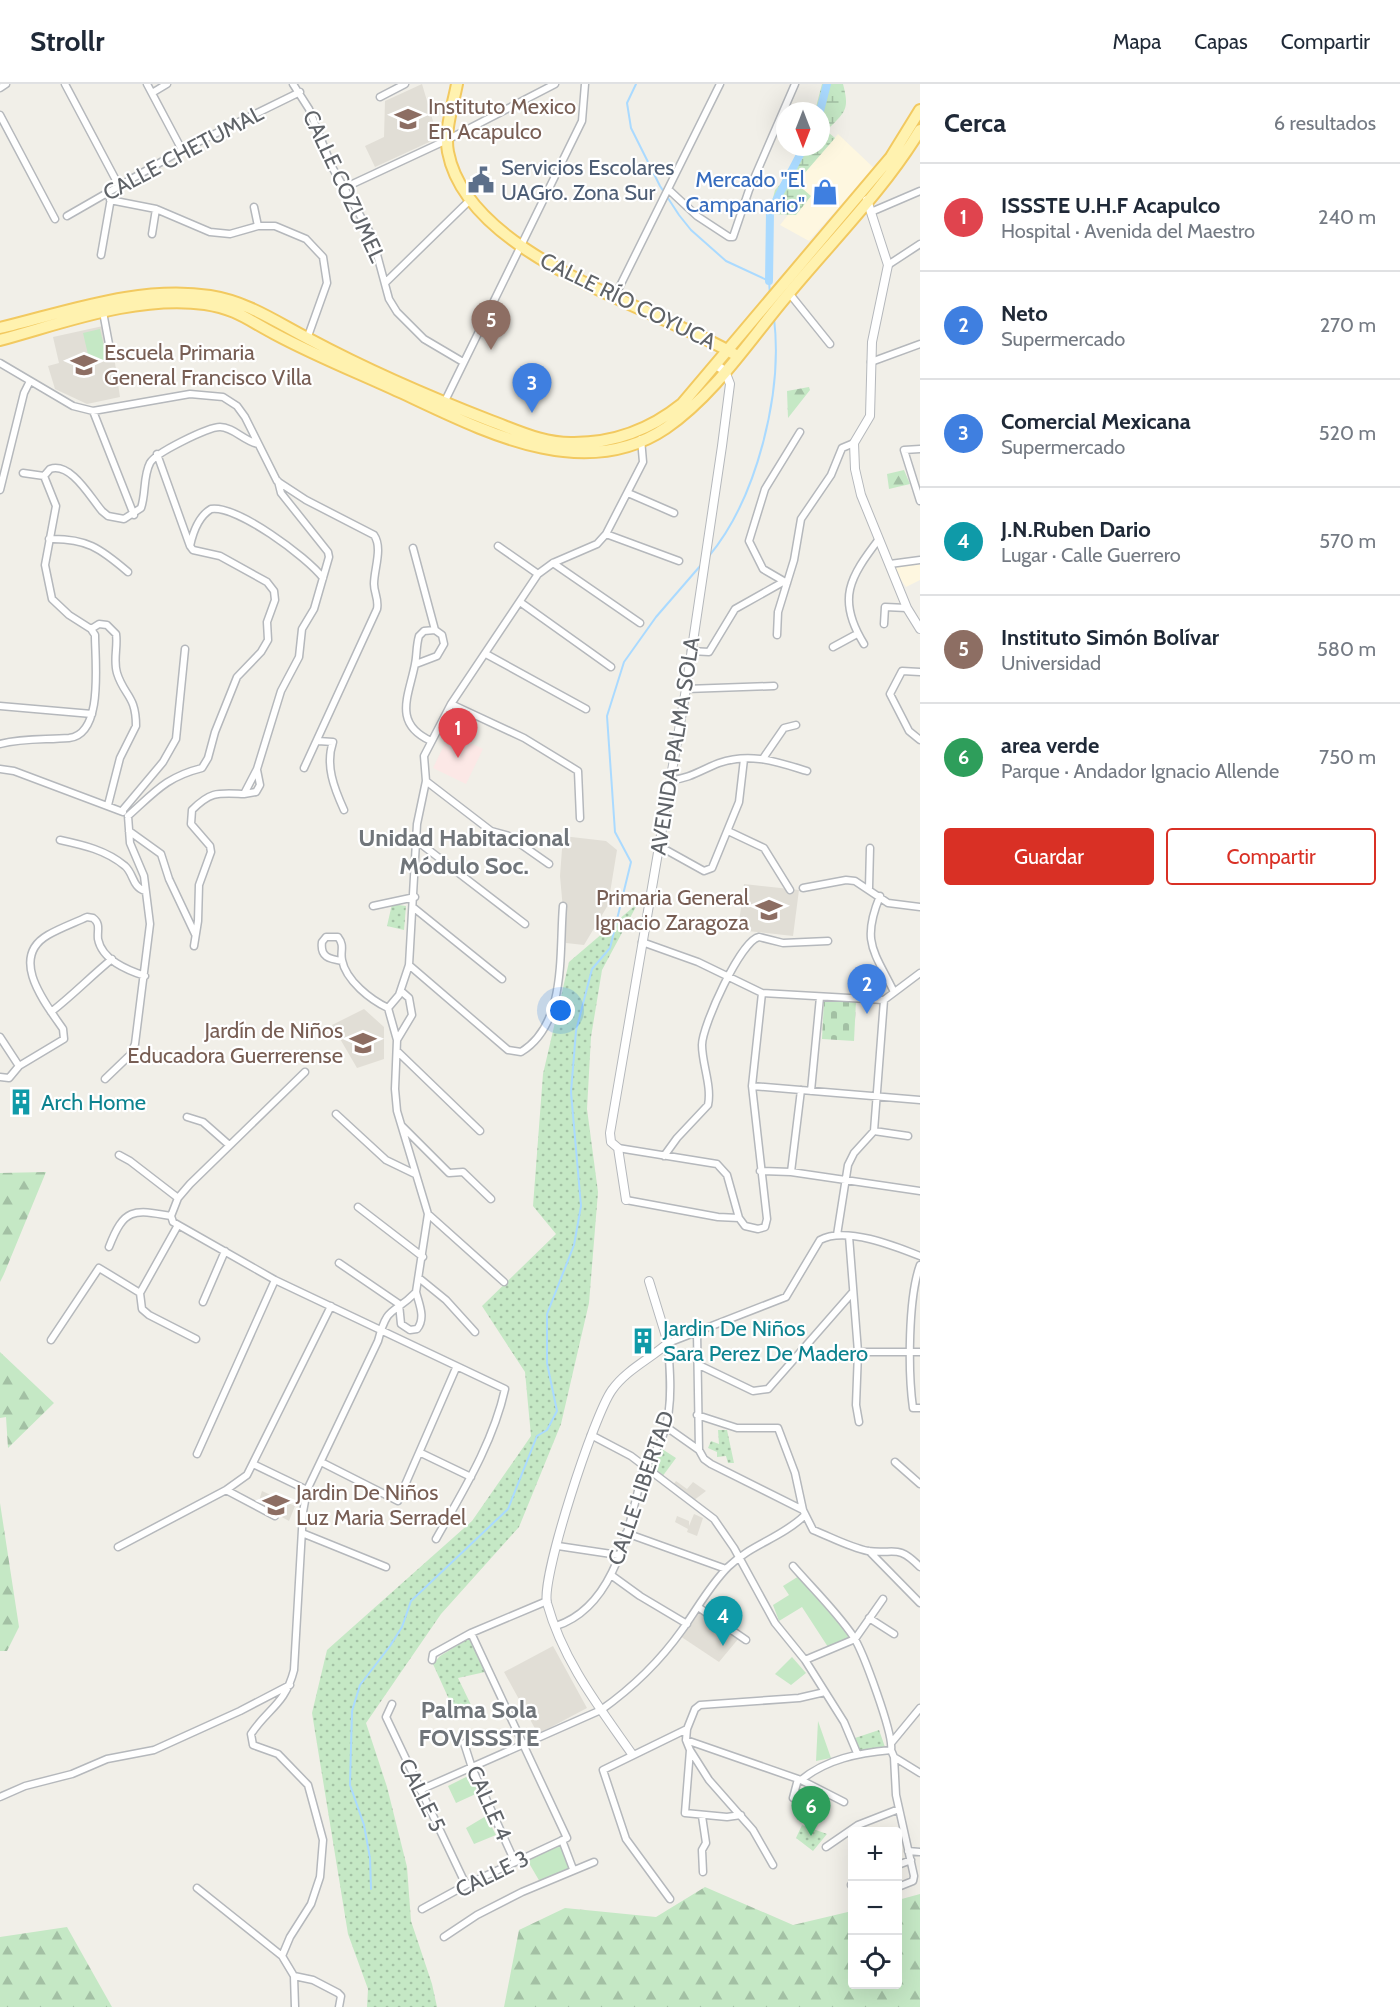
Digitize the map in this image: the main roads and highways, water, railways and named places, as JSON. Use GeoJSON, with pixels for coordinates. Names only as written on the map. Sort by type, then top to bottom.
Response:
{"type":"FeatureCollection","features":[{"type":"Feature","properties":{"kind":"main road","name":"CALLE RÍO COYUCA"},"geometry":{"type":"LineString","coordinates":[[457,84],[447,140],[453,168],[470,200],[519,246],[614,298],[733,353]]}},
{"type":"Feature","properties":{"kind":"main road"},"geometry":{"type":"LineString","coordinates":[[864,196],[920,110]]}},
{"type":"Feature","properties":{"kind":"main road"},"geometry":{"type":"LineString","coordinates":[[0,340],[103,312],[178,301],[234,309],[274,334],[530,447],[548,450],[592,451],[639,436],[682,404],[720,368],[920,130]]}},
{"type":"Feature","properties":{"kind":"main road"},"geometry":{"type":"LineString","coordinates":[[0,328],[109,302],[173,293],[209,296],[241,303],[280,321],[307,339],[442,407]]}},
{"type":"Feature","properties":{"kind":"waterway"},"geometry":{"type":"LineString","coordinates":[[636,84],[627,103],[631,128],[660,186],[691,230],[726,261],[769,281],[770,295]]}},
{"type":"Feature","properties":{"kind":"waterway"},"geometry":{"type":"LineString","coordinates":[[822,102],[827,84]]}},
{"type":"Feature","properties":{"kind":"waterway"},"geometry":{"type":"LineString","coordinates":[[769,281],[770,212],[799,156]]}},
{"type":"Feature","properties":{"kind":"waterway"},"geometry":{"type":"LineString","coordinates":[[709,556],[741,505],[763,443],[774,379],[776,347],[774,318]]}},
{"type":"Feature","properties":{"kind":"waterway"},"geometry":{"type":"LineString","coordinates":[[371,1889],[370,1858],[364,1825],[350,1785],[352,1711],[360,1685],[402,1627],[411,1601],[508,1509],[537,1436],[547,1430],[557,1411],[547,1363],[547,1314],[574,1245],[581,1206],[571,1092],[576,1031],[592,969],[610,948],[631,862],[615,832],[607,716],[624,662],[656,617],[701,565]]}},
{"type":"Feature","properties":{"kind":"place","name":"Instituto Mexico En Acapulco"},"geometry":{"type":"Point","coordinates":[408,119]}},
{"type":"Feature","properties":{"kind":"place","name":"Servicios Escolares UAGro. Zona Sur"},"geometry":{"type":"Point","coordinates":[481,180]}},
{"type":"Feature","properties":{"kind":"place","name":"Mercado \"El Campanario\""},"geometry":{"type":"Point","coordinates":[825,192]}},
{"type":"Feature","properties":{"kind":"place","name":"Instituto Simón Bolívar"},"geometry":{"type":"Point","coordinates":[491,350]}},
{"type":"Feature","properties":{"kind":"place","name":"Escuela Primaria General Francisco Villa"},"geometry":{"type":"Point","coordinates":[84,365]}},
{"type":"Feature","properties":{"kind":"place","name":"Comercial Mexicana"},"geometry":{"type":"Point","coordinates":[532,413]}},
{"type":"Feature","properties":{"kind":"place","name":"ISSSTE U.H.F Acapulco"},"geometry":{"type":"Point","coordinates":[458,758]}},
{"type":"Feature","properties":{"kind":"place","name":"Primaria General Ignacio Zaragoza"},"geometry":{"type":"Point","coordinates":[769,910]}},
{"type":"Feature","properties":{"kind":"place","name":"Neto"},"geometry":{"type":"Point","coordinates":[867,1014]}},
{"type":"Feature","properties":{"kind":"place","name":"Jardín de Niños Educadora Guerrerense"},"geometry":{"type":"Point","coordinates":[363,1043]}},
{"type":"Feature","properties":{"kind":"place","name":"Arch Home"},"geometry":{"type":"Point","coordinates":[21,1102]}},
{"type":"Feature","properties":{"kind":"place","name":"Jardin De Niños Sara Perez De Madero"},"geometry":{"type":"Point","coordinates":[643,1341]}},
{"type":"Feature","properties":{"kind":"place","name":"Jardin De Niños Luz Maria Serradel"},"geometry":{"type":"Point","coordinates":[276,1505]}},
{"type":"Feature","properties":{"kind":"place","name":"J.N.Ruben Dario"},"geometry":{"type":"Point","coordinates":[723,1646]}},
{"type":"Feature","properties":{"kind":"place","name":"area verde"},"geometry":{"type":"Point","coordinates":[811,1836]}},
{"type":"Feature","properties":{"kind":"district","name":"Unidad Habitacional Módulo Soc."},"geometry":{"type":"Point","coordinates":[464,851]}},
{"type":"Feature","properties":{"kind":"district","name":"Palma Sola FOVISSSTE"},"geometry":{"type":"Point","coordinates":[479,1723]}}]}
